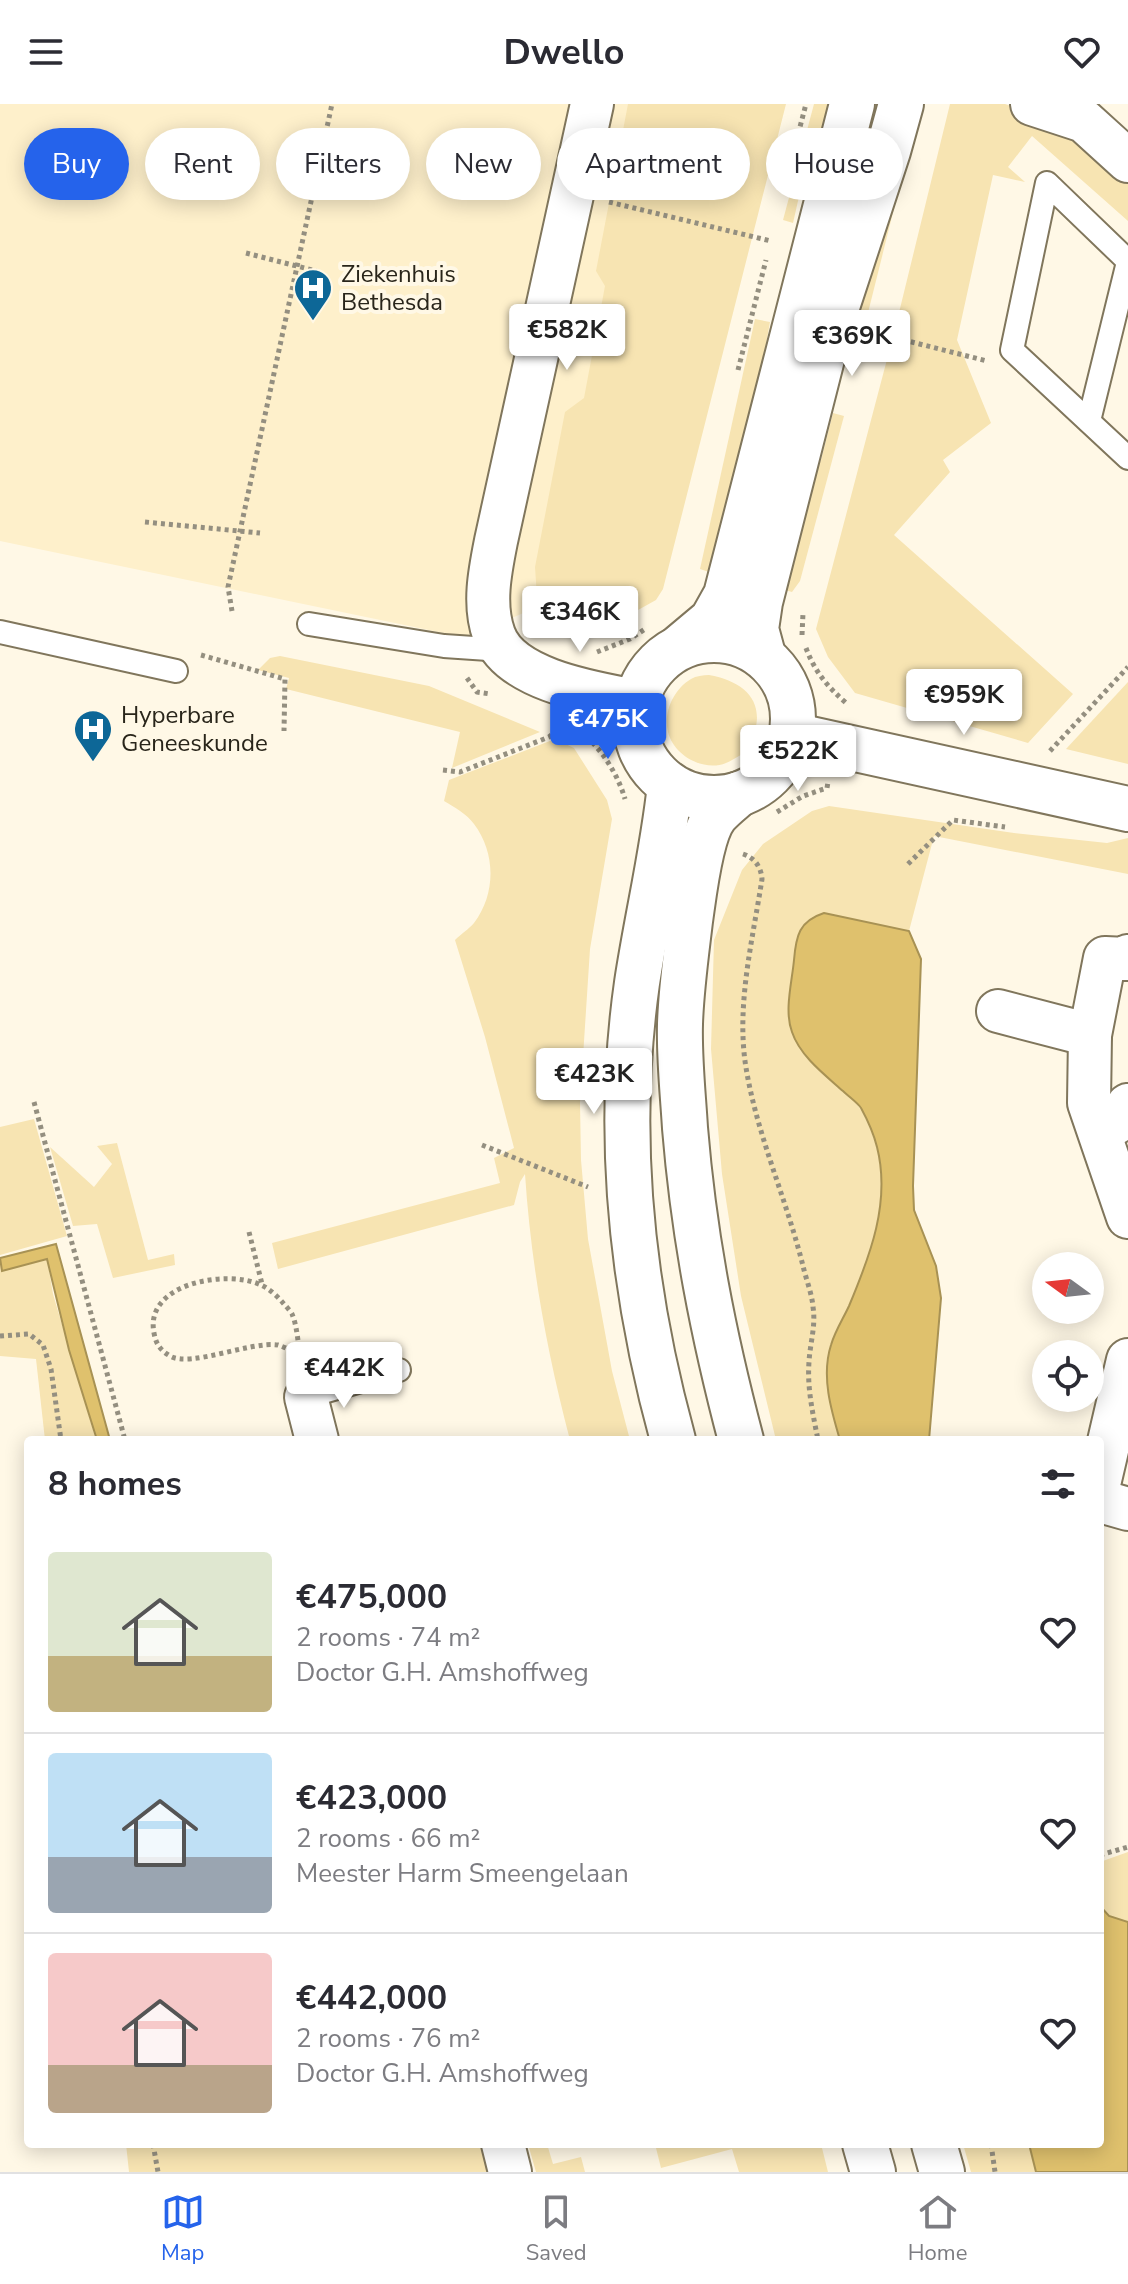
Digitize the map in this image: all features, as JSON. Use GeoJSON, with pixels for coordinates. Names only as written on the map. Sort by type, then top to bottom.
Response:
{"type":"FeatureCollection","features":[{"type":"Feature","properties":{"kind":"street"},"geometry":{"type":"LineString","coordinates":[[592,104],[491,565],[491,624],[503,650],[519,665],[588,692],[636,701]]}},
{"type":"Feature","properties":{"kind":"street"},"geometry":{"type":"LineString","coordinates":[[739,794],[716,799],[692,796],[670,785],[652,769],[640,749],[634,725],[636,701],[645,679],[660,660],[712,620],[726,595],[852,104]]}},
{"type":"Feature","properties":{"kind":"street"},"geometry":{"type":"LineString","coordinates":[[763,655],[756,629],[764,588],[829,331],[901,104]]}},
{"type":"Feature","properties":{"kind":"street"},"geometry":{"type":"LineString","coordinates":[[1032,104],[1084,121],[1128,161]]}},
{"type":"Feature","properties":{"kind":"street"},"geometry":{"type":"LineString","coordinates":[[681,646],[701,640],[723,640],[744,645],[763,655],[782,678],[793,705],[792,735],[782,761],[763,781],[739,794],[715,817],[703,847],[687,945],[680,1027],[690,1185],[702,1271],[740,1436]]}},
{"type":"Feature","properties":{"kind":"street"},"geometry":{"type":"LineString","coordinates":[[792,735],[1128,809]]}},
{"type":"Feature","properties":{"kind":"street"},"geometry":{"type":"LineString","coordinates":[[670,785],[664,838],[637,984],[627,1166],[633,1246],[646,1327],[672,1436]]}},
{"type":"Feature","properties":{"kind":"street"},"geometry":{"type":"LineString","coordinates":[[1128,958],[1105,958],[1090,1035],[1089,1103],[1114,1119],[1128,1217]]}},
{"type":"Feature","properties":{"kind":"street"},"geometry":{"type":"LineString","coordinates":[[998,1011],[1090,1035]]}},
{"type":"Feature","properties":{"kind":"street"},"geometry":{"type":"LineString","coordinates":[[1104,1464],[1128,1360]]}},
{"type":"Feature","properties":{"kind":"street"},"geometry":{"type":"LineString","coordinates":[[307,1378],[316,1436]]}},
{"type":"Feature","properties":{"kind":"street"},"geometry":{"type":"LineString","coordinates":[[1104,1502],[1128,1509]]}},
{"type":"Feature","properties":{"kind":"street"},"geometry":{"type":"LineString","coordinates":[[504,2148],[510,2172]]}},
{"type":"Feature","properties":{"kind":"street"},"geometry":{"type":"LineString","coordinates":[[866,2148],[873,2172]]}},
{"type":"Feature","properties":{"kind":"street"},"geometry":{"type":"LineString","coordinates":[[935,2148],[942,2172]]}},
{"type":"Feature","properties":{"kind":"lane"},"geometry":{"type":"LineString","coordinates":[[1089,421],[1128,261],[1047,183],[1012,350],[1128,458]]}},
{"type":"Feature","properties":{"kind":"lane"},"geometry":{"type":"LineString","coordinates":[[309,624],[444,646],[503,650]]}},
{"type":"Feature","properties":{"kind":"lane"},"geometry":{"type":"LineString","coordinates":[[0,632],[176,671]]}},
{"type":"Feature","properties":{"kind":"lane"},"geometry":{"type":"LineString","coordinates":[[307,1378],[399,1370]]}},
{"type":"Feature","properties":{"kind":"path"},"geometry":{"type":"LineString","coordinates":[[232,611],[228,587],[239,531],[332,104]]}},
{"type":"Feature","properties":{"kind":"path"},"geometry":{"type":"LineString","coordinates":[[604,201],[771,241]]}},
{"type":"Feature","properties":{"kind":"path"},"geometry":{"type":"LineString","coordinates":[[246,253],[316,271]]}},
{"type":"Feature","properties":{"kind":"path"},"geometry":{"type":"LineString","coordinates":[[872,332],[987,362],[1012,350]]}},
{"type":"Feature","properties":{"kind":"path"},"geometry":{"type":"LineString","coordinates":[[145,522],[260,533]]}},
{"type":"Feature","properties":{"kind":"path"},"geometry":{"type":"LineString","coordinates":[[583,648],[597,651]]}},
{"type":"Feature","properties":{"kind":"path"},"geometry":{"type":"LineString","coordinates":[[176,671],[187,672],[192,653],[285,679],[284,731]]}},
{"type":"Feature","properties":{"kind":"path"},"geometry":{"type":"LineString","coordinates":[[1037,788],[1044,760],[1053,746],[1128,667]]}},
{"type":"Feature","properties":{"kind":"path"},"geometry":{"type":"LineString","coordinates":[[443,770],[460,772],[549,737],[565,724]]}},
{"type":"Feature","properties":{"kind":"path"},"geometry":{"type":"LineString","coordinates":[[908,864],[953,820],[1009,828]]}},
{"type":"Feature","properties":{"kind":"path"},"geometry":{"type":"LineString","coordinates":[[737,851],[750,856],[761,871],[742,1032],[751,1094],[795,1234],[813,1306],[809,1393],[817,1436]]}},
{"type":"Feature","properties":{"kind":"path"},"geometry":{"type":"LineString","coordinates":[[34,1102],[124,1436]]}},
{"type":"Feature","properties":{"kind":"path"},"geometry":{"type":"LineString","coordinates":[[482,1145],[600,1192]]}},
{"type":"Feature","properties":{"kind":"path"},"geometry":{"type":"LineString","coordinates":[[249,1232],[262,1285]]}},
{"type":"Feature","properties":{"kind":"path"},"geometry":{"type":"LineString","coordinates":[[300,1356],[279,1345],[253,1346],[189,1359],[173,1358],[157,1346],[152,1328],[155,1308],[165,1297],[214,1278],[241,1279],[262,1285],[292,1313],[307,1378]]}},
{"type":"Feature","properties":{"kind":"path"},"geometry":{"type":"LineString","coordinates":[[0,1336],[29,1334],[43,1345],[51,1369],[60,1436]]}},
{"type":"Feature","properties":{"kind":"path"},"geometry":{"type":"LineString","coordinates":[[1104,1854],[1128,1847]]}},
{"type":"Feature","properties":{"kind":"path"},"geometry":{"type":"LineString","coordinates":[[154,2148],[158,2172]]}},
{"type":"Feature","properties":{"kind":"path"},"geometry":{"type":"LineString","coordinates":[[992,2148],[995,2172]]}},
{"type":"Feature","properties":{"kind":"shaded area","name":"Ziekenhuis Bethesda"},"geometry":{"type":"Polygon","coordinates":[[[0,104],[677,104],[671,128],[557,128],[557,200],[655,200],[562,596],[467,638],[0,541],[0,104]]]}},
{"type":"Feature","properties":{"kind":"shaded area"},"geometry":{"type":"Polygon","coordinates":[[[628,104],[786,104],[780,128],[766,128],[766,183],[663,589],[656,600],[604,629],[570,625],[550,612],[537,597],[535,567],[565,412],[584,398],[605,286],[596,271],[610,200],[750,200],[750,128],[623,128],[628,104]]]}},
{"type":"Feature","properties":{"kind":"shaded area"},"geometry":{"type":"Polygon","coordinates":[[[814,104],[836,104],[825,128],[808,128],[814,104]]]}},
{"type":"Feature","properties":{"kind":"shaded area"},"geometry":{"type":"Polygon","coordinates":[[[911,104],[920,104],[903,172],[903,136],[911,104]]]}},
{"type":"Feature","properties":{"kind":"shaded area"},"geometry":{"type":"Polygon","coordinates":[[[950,104],[1005,104],[1084,131],[1128,172],[1128,221],[1032,136],[1008,167],[1025,182],[993,175],[957,340],[991,423],[943,460],[950,472],[894,535],[1073,694],[1028,743],[855,693],[828,657],[816,629],[950,104]]]}},
{"type":"Feature","properties":{"kind":"shaded area"},"geometry":{"type":"Polygon","coordinates":[[[788,200],[798,200],[793,223],[783,220],[788,200]]]}},
{"type":"Feature","properties":{"kind":"shaded area"},"geometry":{"type":"Polygon","coordinates":[[[887,200],[896,200],[863,333],[854,330],[887,200]]]}},
{"type":"Feature","properties":{"kind":"shaded area"},"geometry":{"type":"Polygon","coordinates":[[[755,319],[770,322],[743,473],[715,574],[700,569],[755,319]]]}},
{"type":"Feature","properties":{"kind":"shaded area"},"geometry":{"type":"Polygon","coordinates":[[[833,413],[844,416],[800,581],[792,592],[774,587],[813,474],[821,460],[833,413]]]}},
{"type":"Feature","properties":{"kind":"shaded area"},"geometry":{"type":"Polygon","coordinates":[[[280,656],[429,686],[540,732],[452,768],[460,732],[286,689],[289,678],[258,670],[270,658],[280,656]]]}},
{"type":"Feature","properties":{"kind":"shaded area"},"geometry":{"type":"Polygon","coordinates":[[[709,675],[744,689],[751,697],[757,717],[746,750],[733,760],[717,765],[700,763],[683,755],[671,741],[667,724],[671,702],[685,683],[709,675]]]}},
{"type":"Feature","properties":{"kind":"shaded area"},"geometry":{"type":"Polygon","coordinates":[[[1128,682],[1128,764],[1066,749],[1128,682]]]}},
{"type":"Feature","properties":{"kind":"shaded area"},"geometry":{"type":"Polygon","coordinates":[[[555,739],[574,748],[607,800],[612,819],[590,949],[580,1103],[581,1160],[588,1239],[612,1371],[629,1436],[569,1436],[541,1308],[525,1174],[514,1205],[278,1269],[272,1243],[500,1183],[494,1158],[514,1148],[455,940],[481,912],[489,887],[489,860],[474,824],[444,801],[449,780],[555,739]]]}},
{"type":"Feature","properties":{"kind":"shaded area"},"geometry":{"type":"Polygon","coordinates":[[[829,806],[1107,843],[1128,838],[1128,874],[934,836],[909,931],[824,913],[813,1063],[861,1110],[879,1158],[880,1205],[870,1251],[830,1349],[829,1395],[839,1436],[775,1436],[741,1296],[722,1174],[711,1049],[714,940],[742,870],[763,844],[812,811],[829,806]]]}},
{"type":"Feature","properties":{"kind":"shaded area"},"geometry":{"type":"Polygon","coordinates":[[[824,913],[909,931],[921,959],[914,1210],[936,1266],[941,1298],[929,1436],[839,1436],[831,1405],[827,1381],[828,1357],[871,1248],[880,1208],[881,1168],[877,1147],[861,1108],[807,1057],[796,1041],[790,1024],[789,996],[798,937],[804,925],[824,913]]]}},
{"type":"Feature","properties":{"kind":"shaded area"},"geometry":{"type":"Polygon","coordinates":[[[34,1119],[67,1236],[0,1255],[0,1127],[34,1119]]]}},
{"type":"Feature","properties":{"kind":"shaded area"},"geometry":{"type":"Polygon","coordinates":[[[117,1143],[148,1260],[174,1254],[175,1265],[113,1278],[97,1224],[73,1226],[50,1147],[94,1187],[112,1164],[97,1146],[117,1143]]]}},
{"type":"Feature","properties":{"kind":"shaded area"},"geometry":{"type":"Polygon","coordinates":[[[56,1244],[109,1436],[96,1436],[69,1350],[47,1259],[2,1271],[0,1258],[56,1244]]]}},
{"type":"Feature","properties":{"kind":"shaded area"},"geometry":{"type":"Polygon","coordinates":[[[47,1258],[53,1294],[95,1436],[45,1436],[36,1359],[0,1356],[0,1263],[3,1271],[47,1258]]]}},
{"type":"Feature","properties":{"kind":"shaded area"},"geometry":{"type":"Polygon","coordinates":[[[1128,1852],[1128,1922],[1109,1916],[1104,1910],[1104,1861],[1128,1852]]]}},
{"type":"Feature","properties":{"kind":"shaded area"},"geometry":{"type":"Polygon","coordinates":[[[1104,1910],[1109,1916],[1128,1922],[1128,2172],[1036,2172],[1030,2148],[1104,2148],[1104,1910]]]}},
{"type":"Feature","properties":{"kind":"shaded area"},"geometry":{"type":"Polygon","coordinates":[[[126,2148],[481,2148],[489,2154],[494,2172],[129,2172],[126,2148]]]}},
{"type":"Feature","properties":{"kind":"shaded area"},"geometry":{"type":"Polygon","coordinates":[[[529,2148],[548,2148],[553,2164],[581,2157],[585,2172],[536,2172],[529,2148]]]}},
{"type":"Feature","properties":{"kind":"shaded area"},"geometry":{"type":"Polygon","coordinates":[[[656,2148],[822,2148],[828,2172],[739,2172],[732,2149],[661,2168],[656,2148]]]}},
{"type":"Feature","properties":{"kind":"shaded area"},"geometry":{"type":"Polygon","coordinates":[[[964,2148],[1030,2148],[1036,2172],[971,2172],[964,2148]]]}},
{"type":"Feature","properties":{"kind":"place","name":"Ziekenhuis Bethesda"},"geometry":{"type":"Point","coordinates":[313,322]}},
{"type":"Feature","properties":{"kind":"place","name":"Hyperbare Geneeskunde"},"geometry":{"type":"Point","coordinates":[93,763]}}]}
